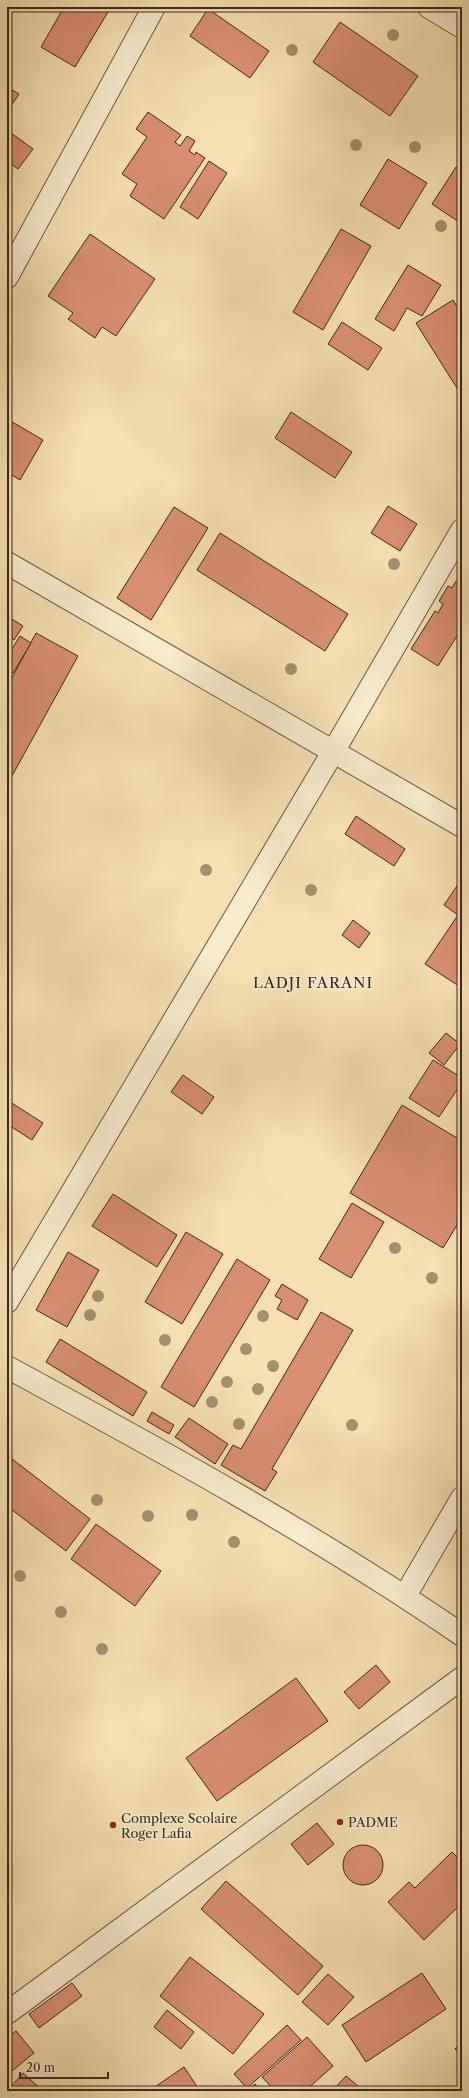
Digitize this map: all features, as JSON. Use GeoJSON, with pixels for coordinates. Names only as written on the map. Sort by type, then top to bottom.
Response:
{"type":"FeatureCollection","features":[{"type":"Feature","properties":{"kind":"street"},"geometry":{"type":"LineString","coordinates":[[7,277],[154,7]]}},
{"type":"Feature","properties":{"kind":"street"},"geometry":{"type":"LineString","coordinates":[[429,7],[462,27]]}},
{"type":"Feature","properties":{"kind":"street"},"geometry":{"type":"LineString","coordinates":[[7,1302],[333,752],[462,530]]}},
{"type":"Feature","properties":{"kind":"street"},"geometry":{"type":"LineString","coordinates":[[7,564],[462,826]]}},
{"type":"Feature","properties":{"kind":"street"},"geometry":{"type":"LineString","coordinates":[[7,1367],[188,1465],[294,1527],[405,1596],[462,1635]]}},
{"type":"Feature","properties":{"kind":"street"},"geometry":{"type":"LineString","coordinates":[[405,1596],[462,1498]]}},
{"type":"Feature","properties":{"kind":"street"},"geometry":{"type":"LineString","coordinates":[[7,2013],[462,1678]]}},
{"type":"Feature","properties":{"kind":"building"},"geometry":{"type":"Polygon","coordinates":[[[64,7],[111,7],[75,67],[41,47],[64,7]]]}},
{"type":"Feature","properties":{"kind":"building"},"geometry":{"type":"Polygon","coordinates":[[[208,9],[269,51],[250,78],[190,36],[208,9]]]}},
{"type":"Feature","properties":{"kind":"building"},"geometry":{"type":"Polygon","coordinates":[[[340,22],[418,76],[390,116],[313,62],[340,22]]]}},
{"type":"Feature","properties":{"kind":"building"},"geometry":{"type":"Polygon","coordinates":[[[7,87],[19,94],[7,112],[7,87]]]}},
{"type":"Feature","properties":{"kind":"building"},"geometry":{"type":"Polygon","coordinates":[[[148,112],[181,135],[175,142],[180,146],[187,136],[195,141],[189,151],[195,155],[196,152],[205,158],[164,219],[130,196],[137,184],[122,174],[147,137],[136,129],[148,112]]]}},
{"type":"Feature","properties":{"kind":"building"},"geometry":{"type":"Polygon","coordinates":[[[7,130],[33,149],[18,169],[7,161],[7,130]]]}},
{"type":"Feature","properties":{"kind":"building"},"geometry":{"type":"Polygon","coordinates":[[[388,159],[427,183],[399,229],[360,205],[388,159]]]}},
{"type":"Feature","properties":{"kind":"building"},"geometry":{"type":"Polygon","coordinates":[[[209,161],[227,173],[198,219],[180,207],[209,161]]]}},
{"type":"Feature","properties":{"kind":"building"},"geometry":{"type":"Polygon","coordinates":[[[456,167],[462,170],[462,224],[432,204],[456,167]]]}},
{"type":"Feature","properties":{"kind":"building"},"geometry":{"type":"Polygon","coordinates":[[[341,229],[371,246],[323,330],[293,312],[341,229]]]}},
{"type":"Feature","properties":{"kind":"building"},"geometry":{"type":"Polygon","coordinates":[[[90,234],[155,279],[116,336],[102,327],[95,338],[68,319],[73,313],[48,296],[90,234]]]}},
{"type":"Feature","properties":{"kind":"building"},"geometry":{"type":"Polygon","coordinates":[[[408,265],[441,285],[422,316],[407,308],[394,331],[375,319],[408,265]]]}},
{"type":"Feature","properties":{"kind":"building"},"geometry":{"type":"Polygon","coordinates":[[[453,300],[462,315],[462,396],[416,323],[453,300]]]}},
{"type":"Feature","properties":{"kind":"building"},"geometry":{"type":"Polygon","coordinates":[[[342,322],[382,348],[368,370],[328,344],[342,322]]]}},
{"type":"Feature","properties":{"kind":"building"},"geometry":{"type":"Polygon","coordinates":[[[291,412],[352,452],[335,478],[275,438],[291,412]]]}},
{"type":"Feature","properties":{"kind":"building"},"geometry":{"type":"Polygon","coordinates":[[[7,419],[43,440],[20,480],[7,472],[7,419]]]}},
{"type":"Feature","properties":{"kind":"building"},"geometry":{"type":"Polygon","coordinates":[[[388,506],[417,524],[400,551],[371,533],[388,506]]]}},
{"type":"Feature","properties":{"kind":"building"},"geometry":{"type":"Polygon","coordinates":[[[174,507],[208,528],[151,620],[117,598],[174,507]]]}},
{"type":"Feature","properties":{"kind":"building"},"geometry":{"type":"Polygon","coordinates":[[[220,533],[348,614],[325,651],[197,570],[220,533]]]}},
{"type":"Feature","properties":{"kind":"building"},"geometry":{"type":"Polygon","coordinates":[[[456,581],[462,585],[462,628],[438,666],[411,649],[435,611],[438,613],[443,604],[439,601],[448,586],[452,588],[456,581]]]}},
{"type":"Feature","properties":{"kind":"building"},"geometry":{"type":"Polygon","coordinates":[[[7,616],[23,626],[14,640],[7,636],[7,616]]]}},
{"type":"Feature","properties":{"kind":"building"},"geometry":{"type":"Polygon","coordinates":[[[36,633],[78,656],[7,785],[7,687],[36,633]]]}},
{"type":"Feature","properties":{"kind":"building"},"geometry":{"type":"Polygon","coordinates":[[[20,636],[31,643],[13,673],[7,669],[7,657],[20,636]]]}},
{"type":"Feature","properties":{"kind":"building"},"geometry":{"type":"Polygon","coordinates":[[[356,816],[405,849],[394,866],[345,834],[356,816]]]}},
{"type":"Feature","properties":{"kind":"building"},"geometry":{"type":"Polygon","coordinates":[[[461,880],[462,988],[425,964],[458,915],[444,905],[461,880]]]}},
{"type":"Feature","properties":{"kind":"building"},"geometry":{"type":"Polygon","coordinates":[[[353,920],[370,933],[359,948],[342,935],[353,920]]]}},
{"type":"Feature","properties":{"kind":"building"},"geometry":{"type":"Polygon","coordinates":[[[446,1033],[460,1044],[444,1065],[429,1053],[446,1033]]]}},
{"type":"Feature","properties":{"kind":"building"},"geometry":{"type":"Polygon","coordinates":[[[433,1060],[462,1078],[462,1082],[439,1117],[409,1098],[433,1060]]]}},
{"type":"Feature","properties":{"kind":"building"},"geometry":{"type":"Polygon","coordinates":[[[183,1075],[214,1097],[202,1114],[171,1092],[183,1075]]]}},
{"type":"Feature","properties":{"kind":"building"},"geometry":{"type":"Polygon","coordinates":[[[7,1100],[43,1123],[32,1140],[7,1124],[7,1100]]]}},
{"type":"Feature","properties":{"kind":"building"},"geometry":{"type":"Polygon","coordinates":[[[402,1105],[462,1141],[462,1217],[443,1248],[350,1193],[402,1105]]]}},
{"type":"Feature","properties":{"kind":"building"},"geometry":{"type":"Polygon","coordinates":[[[113,1194],[177,1235],[157,1267],[92,1226],[113,1194]]]}},
{"type":"Feature","properties":{"kind":"building"},"geometry":{"type":"Polygon","coordinates":[[[352,1203],[384,1222],[351,1278],[319,1259],[352,1203]]]}},
{"type":"Feature","properties":{"kind":"building"},"geometry":{"type":"Polygon","coordinates":[[[186,1232],[223,1254],[182,1324],[145,1302],[186,1232]]]}},
{"type":"Feature","properties":{"kind":"building"},"geometry":{"type":"Polygon","coordinates":[[[68,1252],[99,1270],[67,1327],[36,1310],[68,1252]]]}},
{"type":"Feature","properties":{"kind":"building"},"geometry":{"type":"Polygon","coordinates":[[[237,1259],[270,1280],[194,1407],[161,1387],[237,1259]]]}},
{"type":"Feature","properties":{"kind":"building"},"geometry":{"type":"Polygon","coordinates":[[[282,1284],[308,1300],[297,1320],[277,1309],[282,1300],[275,1296],[282,1284]]]}},
{"type":"Feature","properties":{"kind":"building"},"geometry":{"type":"Polygon","coordinates":[[[321,1312],[353,1330],[272,1469],[277,1472],[265,1491],[221,1465],[233,1445],[241,1449],[321,1312]]]}},
{"type":"Feature","properties":{"kind":"building"},"geometry":{"type":"Polygon","coordinates":[[[60,1339],[147,1392],[133,1416],[46,1362],[60,1339]]]}},
{"type":"Feature","properties":{"kind":"building"},"geometry":{"type":"Polygon","coordinates":[[[152,1412],[174,1425],[169,1434],[147,1421],[152,1412]]]}},
{"type":"Feature","properties":{"kind":"building"},"geometry":{"type":"Polygon","coordinates":[[[189,1418],[228,1444],[215,1464],[175,1437],[189,1418]]]}},
{"type":"Feature","properties":{"kind":"building"},"geometry":{"type":"Polygon","coordinates":[[[7,1455],[90,1519],[66,1551],[7,1506],[7,1455]]]}},
{"type":"Feature","properties":{"kind":"building"},"geometry":{"type":"Polygon","coordinates":[[[96,1524],[161,1571],[135,1606],[71,1559],[96,1524]]]}},
{"type":"Feature","properties":{"kind":"building"},"geometry":{"type":"Polygon","coordinates":[[[376,1665],[390,1682],[359,1709],[344,1692],[376,1665]]]}},
{"type":"Feature","properties":{"kind":"building"},"geometry":{"type":"Polygon","coordinates":[[[296,1678],[328,1721],[217,1801],[186,1758],[296,1678]]]}},
{"type":"Feature","properties":{"kind":"building"},"geometry":{"type":"Polygon","coordinates":[[[317,1823],[334,1844],[308,1865],[291,1844],[317,1823]]]}},
{"type":"Feature","properties":{"kind":"building"},"geometry":{"type":"Polygon","coordinates":[[[367,1845],[374,1848],[380,1854],[383,1865],[382,1873],[374,1882],[367,1885],[359,1885],[352,1882],[344,1873],[343,1861],[346,1854],[355,1846],[367,1845]]]}},
{"type":"Feature","properties":{"kind":"building"},"geometry":{"type":"Polygon","coordinates":[[[452,1852],[462,1862],[462,1903],[424,1940],[388,1902],[409,1882],[415,1888],[452,1852]]]}},
{"type":"Feature","properties":{"kind":"building"},"geometry":{"type":"Polygon","coordinates":[[[226,1881],[323,1966],[298,1995],[201,1909],[226,1881]]]}},
{"type":"Feature","properties":{"kind":"building"},"geometry":{"type":"Polygon","coordinates":[[[190,1957],[264,2014],[233,2054],[160,1996],[190,1957]]]}},
{"type":"Feature","properties":{"kind":"building"},"geometry":{"type":"Polygon","coordinates":[[[422,1973],[446,2009],[366,2062],[342,2025],[422,1973]]]}},
{"type":"Feature","properties":{"kind":"building"},"geometry":{"type":"Polygon","coordinates":[[[328,1974],[354,1997],[328,2025],[302,2002],[328,1974]]]}},
{"type":"Feature","properties":{"kind":"building"},"geometry":{"type":"Polygon","coordinates":[[[72,1983],[82,1996],[39,2028],[29,2014],[72,1983]]]}},
{"type":"Feature","properties":{"kind":"building"},"geometry":{"type":"Polygon","coordinates":[[[167,2010],[194,2032],[181,2049],[154,2027],[167,2010]]]}},
{"type":"Feature","properties":{"kind":"building"},"geometry":{"type":"Polygon","coordinates":[[[287,2025],[301,2040],[247,2088],[234,2074],[287,2025]]]}},
{"type":"Feature","properties":{"kind":"building"},"geometry":{"type":"Polygon","coordinates":[[[16,2031],[34,2053],[7,2075],[7,2038],[16,2031]]]}},
{"type":"Feature","properties":{"kind":"building"},"geometry":{"type":"Polygon","coordinates":[[[307,2037],[333,2066],[305,2091],[275,2091],[262,2077],[307,2037]]]}},
{"type":"Feature","properties":{"kind":"building"},"geometry":{"type":"Polygon","coordinates":[[[462,2042],[462,2055],[455,2049],[462,2042]]]}},
{"type":"Feature","properties":{"kind":"building"},"geometry":{"type":"Polygon","coordinates":[[[184,2067],[200,2091],[149,2091],[184,2067]]]}},
{"type":"Feature","properties":{"kind":"building"},"geometry":{"type":"Polygon","coordinates":[[[23,2073],[43,2091],[7,2091],[23,2073]]]}},
{"type":"Feature","properties":{"kind":"building"},"geometry":{"type":"Polygon","coordinates":[[[346,2076],[364,2091],[332,2091],[346,2076]]]}},
{"type":"Feature","properties":{"kind":"building"},"geometry":{"type":"Polygon","coordinates":[[[255,2084],[261,2091],[247,2091],[255,2084]]]}},
{"type":"Feature","properties":{"kind":"place","name":"PADME"},"geometry":{"type":"Point","coordinates":[340,1822]}},
{"type":"Feature","properties":{"kind":"place","name":"Complexe Scolaire Roger Lafia"},"geometry":{"type":"Point","coordinates":[113,1825]}},
{"type":"Feature","properties":{"kind":"district","name":"LADJI FARANI"},"geometry":{"type":"Point","coordinates":[313,983]}}]}
